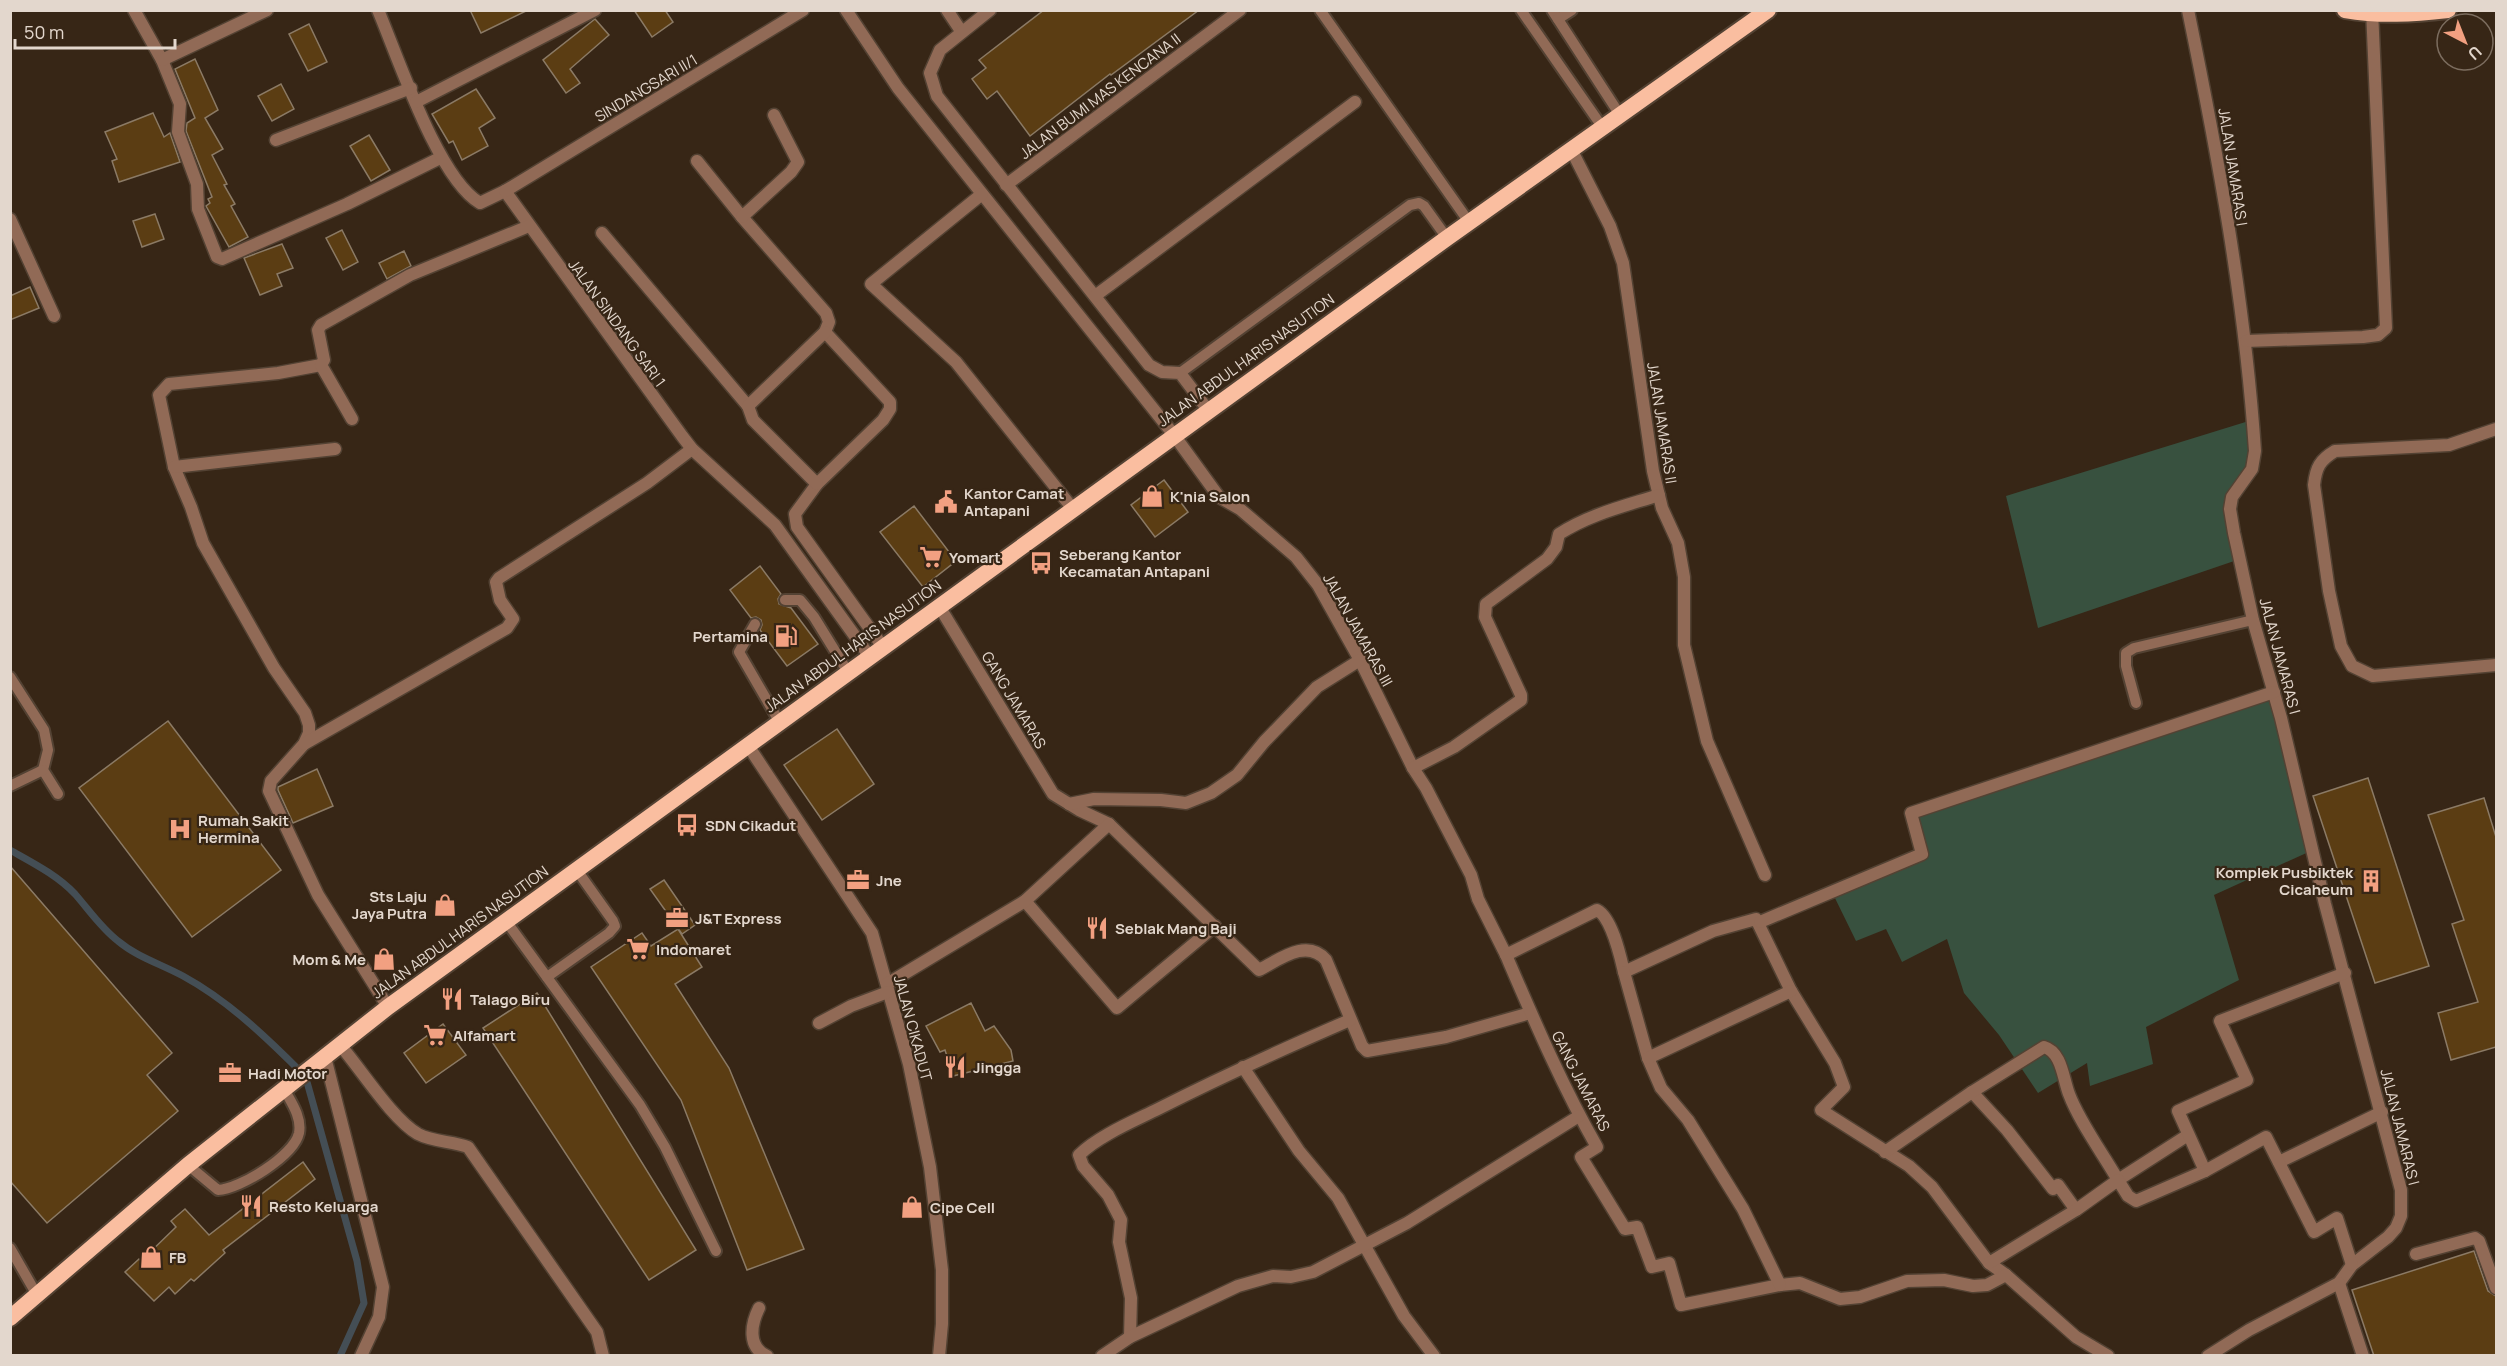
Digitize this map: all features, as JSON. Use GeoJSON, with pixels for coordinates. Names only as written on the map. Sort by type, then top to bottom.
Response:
{"type":"FeatureCollection","features":[{"type":"Feature","properties":{"kind":"highway","name":"JALAN ABDUL HARIS NASUTION"},"geometry":{"type":"LineString","coordinates":[[10,1318],[188,1165],[388,1006],[1208,410],[1768,10]]}},
{"type":"Feature","properties":{"kind":"highway"},"geometry":{"type":"LineString","coordinates":[[2345,10],[2415,14],[2448,10]]}},
{"type":"Feature","properties":{"kind":"street"},"geometry":{"type":"LineString","coordinates":[[134,10],[162,60],[180,104],[178,132],[197,184],[198,209],[217,257],[222,259],[347,204],[440,158]]}},
{"type":"Feature","properties":{"kind":"street"},"geometry":{"type":"LineString","coordinates":[[162,60],[267,10]]}},
{"type":"Feature","properties":{"kind":"street"},"geometry":{"type":"LineString","coordinates":[[378,10],[440,158],[468,193],[480,202],[505,191]]}},
{"type":"Feature","properties":{"kind":"street"},"geometry":{"type":"LineString","coordinates":[[416,102],[595,10]]}},
{"type":"Feature","properties":{"kind":"street","name":"SINDANGSARI II/1"},"geometry":{"type":"LineString","coordinates":[[505,191],[803,10]]}},
{"type":"Feature","properties":{"kind":"street","name":"JALAN JAMARAS III"},"geometry":{"type":"LineString","coordinates":[[846,10],[898,88],[1174,435],[1220,497],[1240,509],[1296,557],[1318,585],[1360,660],[1413,768],[1426,788],[1471,875],[1478,899],[1506,955]]}},
{"type":"Feature","properties":{"kind":"street"},"geometry":{"type":"LineString","coordinates":[[947,10],[961,31]]}},
{"type":"Feature","properties":{"kind":"street"},"geometry":{"type":"LineString","coordinates":[[990,10],[940,50],[930,73],[937,96],[1149,365],[1162,372],[1180,373],[1208,410]]}},
{"type":"Feature","properties":{"kind":"street","name":"JALAN BUMI MAS KENCANA II"},"geometry":{"type":"LineString","coordinates":[[1006,185],[1240,10]]}},
{"type":"Feature","properties":{"kind":"street","name":"JALAN JAMARAS I"},"geometry":{"type":"LineString","coordinates":[[2188,10],[2212,126],[2244,316],[2255,451],[2252,469],[2232,496],[2230,509],[2253,620],[2274,692],[2401,1190],[2401,1216],[2388,1237],[2352,1265],[2339,1283]]}},
{"type":"Feature","properties":{"kind":"street"},"geometry":{"type":"LineString","coordinates":[[2246,341],[2362,337],[2378,335],[2386,328],[2372,13]]}},
{"type":"Feature","properties":{"kind":"street"},"geometry":{"type":"LineString","coordinates":[[276,140],[411,88]]}},
{"type":"Feature","properties":{"kind":"street"},"geometry":{"type":"LineString","coordinates":[[1095,296],[1354,102]]}},
{"type":"Feature","properties":{"kind":"street"},"geometry":{"type":"LineString","coordinates":[[742,217],[791,172],[798,162],[774,115]]}},
{"type":"Feature","properties":{"kind":"street","name":"JALAN JAMARAS II"},"geometry":{"type":"LineString","coordinates":[[1572,151],[1610,226],[1623,262],[1653,471],[1662,508],[1678,543],[1684,577],[1684,645],[1707,741],[1764,874]]}},
{"type":"Feature","properties":{"kind":"street"},"geometry":{"type":"LineString","coordinates":[[697,161],[742,217],[826,313],[829,322],[825,332],[748,406]]}},
{"type":"Feature","properties":{"kind":"street","name":"JALAN SINDANG SARI 1"},"geometry":{"type":"LineString","coordinates":[[505,191],[692,449],[775,525],[876,652]]}},
{"type":"Feature","properties":{"kind":"street"},"geometry":{"type":"LineString","coordinates":[[982,194],[871,284],[956,362],[1073,509]]}},
{"type":"Feature","properties":{"kind":"street"},"geometry":{"type":"LineString","coordinates":[[11,221],[54,316]]}},
{"type":"Feature","properties":{"kind":"street"},"geometry":{"type":"LineString","coordinates":[[304,744],[309,733],[305,712],[274,668],[203,543],[174,467],[159,395],[169,384],[278,374],[321,365],[324,360],[318,330],[321,325],[410,275],[529,226]]}},
{"type":"Feature","properties":{"kind":"street"},"geometry":{"type":"LineString","coordinates":[[602,233],[748,406],[753,420],[817,484]]}},
{"type":"Feature","properties":{"kind":"street"},"geometry":{"type":"LineString","coordinates":[[825,332],[890,402],[890,410],[883,420],[817,484],[795,514],[797,527],[876,652]]}},
{"type":"Feature","properties":{"kind":"street"},"geometry":{"type":"LineString","coordinates":[[321,365],[352,419]]}},
{"type":"Feature","properties":{"kind":"street"},"geometry":{"type":"LineString","coordinates":[[2496,429],[2450,445],[2335,451],[2324,457],[2316,468],[2314,485],[2329,591],[2341,646],[2352,666],[2373,675],[2496,665]]}},
{"type":"Feature","properties":{"kind":"street"},"geometry":{"type":"LineString","coordinates":[[174,467],[336,449]]}},
{"type":"Feature","properties":{"kind":"street"},"geometry":{"type":"LineString","coordinates":[[388,1006],[318,895],[269,791],[271,780],[304,744],[507,628],[513,620],[497,591],[496,582],[499,578],[647,483],[692,449]]}},
{"type":"Feature","properties":{"kind":"street"},"geometry":{"type":"LineString","coordinates":[[1413,768],[1454,747],[1521,700],[1521,695],[1485,617],[1486,604],[1547,559],[1556,547],[1559,534],[1565,530],[1594,516],[1659,495]]}},
{"type":"Feature","properties":{"kind":"street","name":"GANG JAMARAS"},"geometry":{"type":"LineString","coordinates":[[939,606],[1053,794],[1109,824],[1259,970],[1292,953],[1304,950],[1320,953],[1326,960],[1350,1020],[1367,1052],[1446,1037],[1530,1013]]}},
{"type":"Feature","properties":{"kind":"street"},"geometry":{"type":"LineString","coordinates":[[1069,804],[1094,799],[1161,800],[1186,803],[1211,793],[1237,775],[1264,742],[1317,687],[1360,660]]}},
{"type":"Feature","properties":{"kind":"street"},"geometry":{"type":"LineString","coordinates":[[1624,972],[1713,931],[1752,919],[1760,922],[1922,854],[1911,813],[2274,692]]}},
{"type":"Feature","properties":{"kind":"street","name":"JALAN CIKADUT"},"geometry":{"type":"LineString","coordinates":[[747,744],[872,933],[909,1064],[930,1167],[942,1270],[942,1324],[939,1356]]}},
{"type":"Feature","properties":{"kind":"street"},"geometry":{"type":"LineString","coordinates":[[819,1023],[887,988],[1024,901],[1109,824]]}},
{"type":"Feature","properties":{"kind":"street"},"geometry":{"type":"LineString","coordinates":[[1024,901],[1117,1008],[1215,926]]}},
{"type":"Feature","properties":{"kind":"street"},"geometry":{"type":"LineString","coordinates":[[1506,955],[1597,910],[1605,915],[1619,951],[1648,1058],[1661,1088],[1688,1120],[1743,1209],[1780,1285]]}},
{"type":"Feature","properties":{"kind":"street"},"geometry":{"type":"LineString","coordinates":[[1760,922],[1791,991],[1835,1063],[1844,1087],[1821,1110],[1909,1166],[1932,1186],[1989,1263],[2006,1275],[2076,1337],[2108,1356]]}},
{"type":"Feature","properties":{"kind":"street","name":"GANG JAMARAS"},"geometry":{"type":"LineString","coordinates":[[1506,955],[1530,1013],[1579,1116],[1597,1147],[1581,1156],[1626,1229],[1637,1227],[1652,1267],[1669,1263],[1681,1305],[1800,1283],[1840,1299],[1860,1297],[1907,1281],[1944,1280],[1973,1286],[1987,1286],[2006,1275]]}},
{"type":"Feature","properties":{"kind":"street"},"geometry":{"type":"LineString","coordinates":[[2205,1171],[2178,1111],[2247,1080],[2220,1021],[2345,973]]}},
{"type":"Feature","properties":{"kind":"street"},"geometry":{"type":"LineString","coordinates":[[1648,1058],[1791,991]]}},
{"type":"Feature","properties":{"kind":"street"},"geometry":{"type":"LineString","coordinates":[[1130,1337],[1131,1298],[1119,1242],[1121,1220],[1108,1195],[1083,1166],[1079,1155],[1133,1122],[1243,1067],[1350,1020]]}},
{"type":"Feature","properties":{"kind":"street"},"geometry":{"type":"LineString","coordinates":[[340,1045],[402,1122],[418,1134],[432,1139],[454,1141],[468,1147],[597,1332],[603,1356]]}},
{"type":"Feature","properties":{"kind":"street"},"geometry":{"type":"LineString","coordinates":[[1885,1152],[1972,1092],[2044,1047],[2052,1049],[2058,1058],[2070,1098],[2128,1196],[2136,1201],[2205,1171],[2266,1137],[2314,1232],[2337,1218],[2352,1265]]}},
{"type":"Feature","properties":{"kind":"street"},"geometry":{"type":"LineString","coordinates":[[321,1061],[383,1287],[379,1317],[362,1356]]}},
{"type":"Feature","properties":{"kind":"street"},"geometry":{"type":"LineString","coordinates":[[1243,1067],[1299,1151],[1338,1198],[1404,1316],[1434,1356]]}},
{"type":"Feature","properties":{"kind":"street"},"geometry":{"type":"LineString","coordinates":[[1972,1092],[2007,1130],[2053,1189],[2058,1185],[2076,1210]]}},
{"type":"Feature","properties":{"kind":"street"},"geometry":{"type":"LineString","coordinates":[[2279,1162],[2382,1112]]}},
{"type":"Feature","properties":{"kind":"street"},"geometry":{"type":"LineString","coordinates":[[1102,1356],[1130,1337],[1238,1286],[1273,1276],[1313,1272],[1407,1223],[1579,1116]]}},
{"type":"Feature","properties":{"kind":"street"},"geometry":{"type":"LineString","coordinates":[[1989,1263],[2076,1210],[2188,1135]]}},
{"type":"Feature","properties":{"kind":"street"},"geometry":{"type":"LineString","coordinates":[[2416,1254],[2475,1238],[2479,1241],[2496,1288]]}},
{"type":"Feature","properties":{"kind":"street"},"geometry":{"type":"LineString","coordinates":[[2208,1356],[2248,1330],[2339,1283],[2363,1356]]}},
{"type":"Feature","properties":{"kind":"street"},"geometry":{"type":"LineString","coordinates":[[759,1308],[752,1323],[752,1334],[754,1343],[767,1356]]}},
{"type":"Feature","properties":{"kind":"lane"},"geometry":{"type":"LineString","coordinates":[[1320,10],[1469,222]]}},
{"type":"Feature","properties":{"kind":"lane"},"geometry":{"type":"LineString","coordinates":[[1521,10],[1603,128]]}},
{"type":"Feature","properties":{"kind":"lane"},"geometry":{"type":"LineString","coordinates":[[1572,10],[1555,15],[1620,115]]}},
{"type":"Feature","properties":{"kind":"lane"},"geometry":{"type":"LineString","coordinates":[[1180,373],[1410,205],[1419,203],[1424,206],[1447,238]]}},
{"type":"Feature","properties":{"kind":"lane"},"geometry":{"type":"LineString","coordinates":[[785,600],[800,600],[848,672]]}},
{"type":"Feature","properties":{"kind":"lane"},"geometry":{"type":"LineString","coordinates":[[2136,703],[2126,666],[2127,653],[2134,648],[2253,620]]}},
{"type":"Feature","properties":{"kind":"lane"},"geometry":{"type":"LineString","coordinates":[[755,624],[739,652],[778,722]]}},
{"type":"Feature","properties":{"kind":"lane"},"geometry":{"type":"LineString","coordinates":[[10,678],[44,730],[48,750],[43,770],[58,794]]}},
{"type":"Feature","properties":{"kind":"lane"},"geometry":{"type":"LineString","coordinates":[[10,786],[43,770]]}},
{"type":"Feature","properties":{"kind":"lane"},"geometry":{"type":"LineString","coordinates":[[547,977],[609,933],[615,926],[576,869]]}},
{"type":"Feature","properties":{"kind":"lane"},"geometry":{"type":"LineString","coordinates":[[506,921],[640,1105],[665,1147],[716,1251]]}},
{"type":"Feature","properties":{"kind":"lane"},"geometry":{"type":"LineString","coordinates":[[188,1165],[218,1190],[229,1189],[246,1183],[287,1152],[295,1142],[300,1124],[286,1087]]}},
{"type":"Feature","properties":{"kind":"lane"},"geometry":{"type":"LineString","coordinates":[[10,1248],[37,1295]]}},
{"type":"Feature","properties":{"kind":"green space"},"geometry":{"type":"Polygon","coordinates":[[[2252,420],[2255,451],[2230,509],[2240,559],[2038,628],[2006,496],[2252,420]]]}},
{"type":"Feature","properties":{"kind":"green space"},"geometry":{"type":"Polygon","coordinates":[[[2274,692],[2313,850],[2214,895],[2239,980],[2146,1027],[2153,1064],[2090,1086],[2087,1063],[2038,1093],[1999,1035],[1964,993],[1947,939],[1902,962],[1886,929],[1856,941],[1832,892],[1922,854],[1911,813],[2274,692]]]}},
{"type":"Feature","properties":{"kind":"building"},"geometry":{"type":"Polygon","coordinates":[[[470,10],[528,10],[481,33],[470,10]]]}},
{"type":"Feature","properties":{"kind":"building"},"geometry":{"type":"Polygon","coordinates":[[[634,10],[665,10],[673,22],[652,37],[634,10]]]}},
{"type":"Feature","properties":{"kind":"building"},"geometry":{"type":"Polygon","coordinates":[[[1044,10],[1199,10],[1110,74],[1030,136],[997,91],[987,99],[972,79],[986,68],[979,60],[1044,10]]]}},
{"type":"Feature","properties":{"kind":"building"},"geometry":{"type":"Polygon","coordinates":[[[595,19],[609,35],[570,69],[580,83],[566,93],[543,60],[595,19]]]}},
{"type":"Feature","properties":{"kind":"building"},"geometry":{"type":"Polygon","coordinates":[[[309,24],[327,62],[308,71],[289,34],[309,24]]]}},
{"type":"Feature","properties":{"kind":"building"},"geometry":{"type":"Polygon","coordinates":[[[195,59],[218,110],[205,118],[223,149],[212,155],[227,184],[224,185],[235,204],[231,206],[248,237],[229,247],[206,206],[210,203],[208,199],[212,197],[186,131],[187,123],[195,118],[175,69],[195,59]]]}},
{"type":"Feature","properties":{"kind":"building"},"geometry":{"type":"Polygon","coordinates":[[[281,84],[294,109],[272,121],[258,96],[281,84]]]}},
{"type":"Feature","properties":{"kind":"building"},"geometry":{"type":"Polygon","coordinates":[[[476,89],[495,118],[479,128],[488,146],[462,160],[453,141],[449,143],[432,114],[476,89]]]}},
{"type":"Feature","properties":{"kind":"building"},"geometry":{"type":"Polygon","coordinates":[[[153,113],[164,137],[170,133],[180,162],[119,182],[112,161],[117,159],[105,132],[153,113]]]}},
{"type":"Feature","properties":{"kind":"building"},"geometry":{"type":"Polygon","coordinates":[[[369,135],[390,170],[371,181],[350,146],[369,135]]]}},
{"type":"Feature","properties":{"kind":"building"},"geometry":{"type":"Polygon","coordinates":[[[155,214],[164,239],[142,247],[133,221],[155,214]]]}},
{"type":"Feature","properties":{"kind":"building"},"geometry":{"type":"Polygon","coordinates":[[[342,230],[358,262],[343,270],[326,238],[342,230]]]}},
{"type":"Feature","properties":{"kind":"building"},"geometry":{"type":"Polygon","coordinates":[[[282,244],[293,268],[277,274],[282,286],[260,295],[244,258],[282,244]]]}},
{"type":"Feature","properties":{"kind":"building"},"geometry":{"type":"Polygon","coordinates":[[[404,251],[411,266],[387,279],[379,263],[404,251]]]}},
{"type":"Feature","properties":{"kind":"building"},"geometry":{"type":"Polygon","coordinates":[[[30,287],[39,308],[10,320],[10,296],[30,287]]]}},
{"type":"Feature","properties":{"kind":"building"},"geometry":{"type":"Polygon","coordinates":[[[1164,480],[1188,512],[1155,537],[1131,505],[1164,480]]]}},
{"type":"Feature","properties":{"kind":"building"},"geometry":{"type":"Polygon","coordinates":[[[914,506],[956,561],[923,587],[880,532],[914,506]]]}},
{"type":"Feature","properties":{"kind":"building"},"geometry":{"type":"Polygon","coordinates":[[[760,566],[781,594],[778,599],[779,604],[791,608],[818,644],[787,666],[760,630],[761,620],[756,617],[751,618],[730,590],[760,566]]]}},
{"type":"Feature","properties":{"kind":"building","name":"Rumah Sakit Hermina"},"geometry":{"type":"Polygon","coordinates":[[[168,721],[281,870],[192,937],[79,788],[168,721]]]}},
{"type":"Feature","properties":{"kind":"building"},"geometry":{"type":"Polygon","coordinates":[[[837,729],[874,784],[822,820],[784,765],[837,729]]]}},
{"type":"Feature","properties":{"kind":"building"},"geometry":{"type":"Polygon","coordinates":[[[317,769],[333,806],[293,823],[278,787],[317,769]]]}},
{"type":"Feature","properties":{"kind":"building","name":"Komplek Pusbiktek Cicaheum"},"geometry":{"type":"Polygon","coordinates":[[[2368,778],[2429,966],[2375,983],[2313,796],[2368,778]]]}},
{"type":"Feature","properties":{"kind":"building"},"geometry":{"type":"Polygon","coordinates":[[[2484,798],[2496,837],[2496,1047],[2451,1060],[2438,1013],[2478,1002],[2452,924],[2464,920],[2428,815],[2484,798]]]}},
{"type":"Feature","properties":{"kind":"building"},"geometry":{"type":"Polygon","coordinates":[[[10,866],[172,1053],[147,1075],[178,1111],[47,1223],[10,1181],[10,866]]]}},
{"type":"Feature","properties":{"kind":"building"},"geometry":{"type":"Polygon","coordinates":[[[664,880],[695,925],[682,934],[650,889],[664,880]]]}},
{"type":"Feature","properties":{"kind":"building"},"geometry":{"type":"Polygon","coordinates":[[[678,929],[702,967],[675,984],[729,1068],[804,1249],[747,1270],[681,1100],[591,967],[642,933],[651,946],[678,929]]]}},
{"type":"Feature","properties":{"kind":"building"},"geometry":{"type":"Polygon","coordinates":[[[537,993],[696,1250],[649,1280],[483,1028],[537,993]]]}},
{"type":"Feature","properties":{"kind":"building"},"geometry":{"type":"Polygon","coordinates":[[[971,1003],[985,1031],[994,1026],[1011,1050],[1013,1061],[953,1076],[945,1050],[940,1052],[926,1026],[971,1003]]]}},
{"type":"Feature","properties":{"kind":"building"},"geometry":{"type":"Polygon","coordinates":[[[443,1024],[466,1055],[426,1083],[404,1053],[443,1024]]]}},
{"type":"Feature","properties":{"kind":"building"},"geometry":{"type":"Polygon","coordinates":[[[303,1162],[315,1179],[223,1250],[225,1253],[194,1281],[191,1279],[175,1294],[169,1287],[154,1301],[125,1272],[139,1259],[141,1261],[176,1227],[171,1221],[185,1209],[209,1235],[303,1162]]]}},
{"type":"Feature","properties":{"kind":"building"},"geometry":{"type":"Polygon","coordinates":[[[2474,1251],[2488,1291],[2496,1296],[2496,1356],[2374,1356],[2352,1290],[2474,1251]]]}},
{"type":"Feature","properties":{"kind":"waterway"},"geometry":{"type":"LineString","coordinates":[[10,850],[68,887],[95,919],[125,947],[199,985],[230,1007],[259,1031],[300,1071],[307,1082],[357,1261],[364,1303],[340,1356]]}},
{"type":"Feature","properties":{"kind":"place","name":"K'nia Salon"},"geometry":{"type":"Point","coordinates":[1152,496]}},
{"type":"Feature","properties":{"kind":"place","name":"Kantor Camat Antapani"},"geometry":{"type":"Point","coordinates":[946,502]}},
{"type":"Feature","properties":{"kind":"place","name":"Yomart"},"geometry":{"type":"Point","coordinates":[931,557]}},
{"type":"Feature","properties":{"kind":"place","name":"Seberang Kantor Kecamatan Antapani"},"geometry":{"type":"Point","coordinates":[1041,563]}},
{"type":"Feature","properties":{"kind":"place","name":"Pertamina"},"geometry":{"type":"Point","coordinates":[786,636]}},
{"type":"Feature","properties":{"kind":"place","name":"SDN Cikadut"},"geometry":{"type":"Point","coordinates":[687,825]}},
{"type":"Feature","properties":{"kind":"place","name":"Rumah Sakit Hermina"},"geometry":{"type":"Point","coordinates":[180,829]}},
{"type":"Feature","properties":{"kind":"place","name":"Jne"},"geometry":{"type":"Point","coordinates":[858,880]}},
{"type":"Feature","properties":{"kind":"place","name":"Komplek Pusbiktek Cicaheum"},"geometry":{"type":"Point","coordinates":[2371,881]}},
{"type":"Feature","properties":{"kind":"place","name":"Sts Laju Jaya Putra"},"geometry":{"type":"Point","coordinates":[445,905]}},
{"type":"Feature","properties":{"kind":"place","name":"J&T Express"},"geometry":{"type":"Point","coordinates":[677,918]}},
{"type":"Feature","properties":{"kind":"place","name":"Seblak Mang Baji"},"geometry":{"type":"Point","coordinates":[1097,928]}},
{"type":"Feature","properties":{"kind":"place","name":"Indomaret"},"geometry":{"type":"Point","coordinates":[638,949]}},
{"type":"Feature","properties":{"kind":"place","name":"Mom & Me"},"geometry":{"type":"Point","coordinates":[384,959]}},
{"type":"Feature","properties":{"kind":"place","name":"Talago Biru"},"geometry":{"type":"Point","coordinates":[452,999]}},
{"type":"Feature","properties":{"kind":"place","name":"Alfamart"},"geometry":{"type":"Point","coordinates":[435,1035]}},
{"type":"Feature","properties":{"kind":"place","name":"Jingga"},"geometry":{"type":"Point","coordinates":[955,1067]}},
{"type":"Feature","properties":{"kind":"place","name":"Hadi Motor"},"geometry":{"type":"Point","coordinates":[230,1073]}},
{"type":"Feature","properties":{"kind":"place","name":"Resto Keluarga"},"geometry":{"type":"Point","coordinates":[251,1206]}},
{"type":"Feature","properties":{"kind":"place","name":"Cipe Cell"},"geometry":{"type":"Point","coordinates":[912,1207]}},
{"type":"Feature","properties":{"kind":"place","name":"FB"},"geometry":{"type":"Point","coordinates":[151,1257]}}]}
